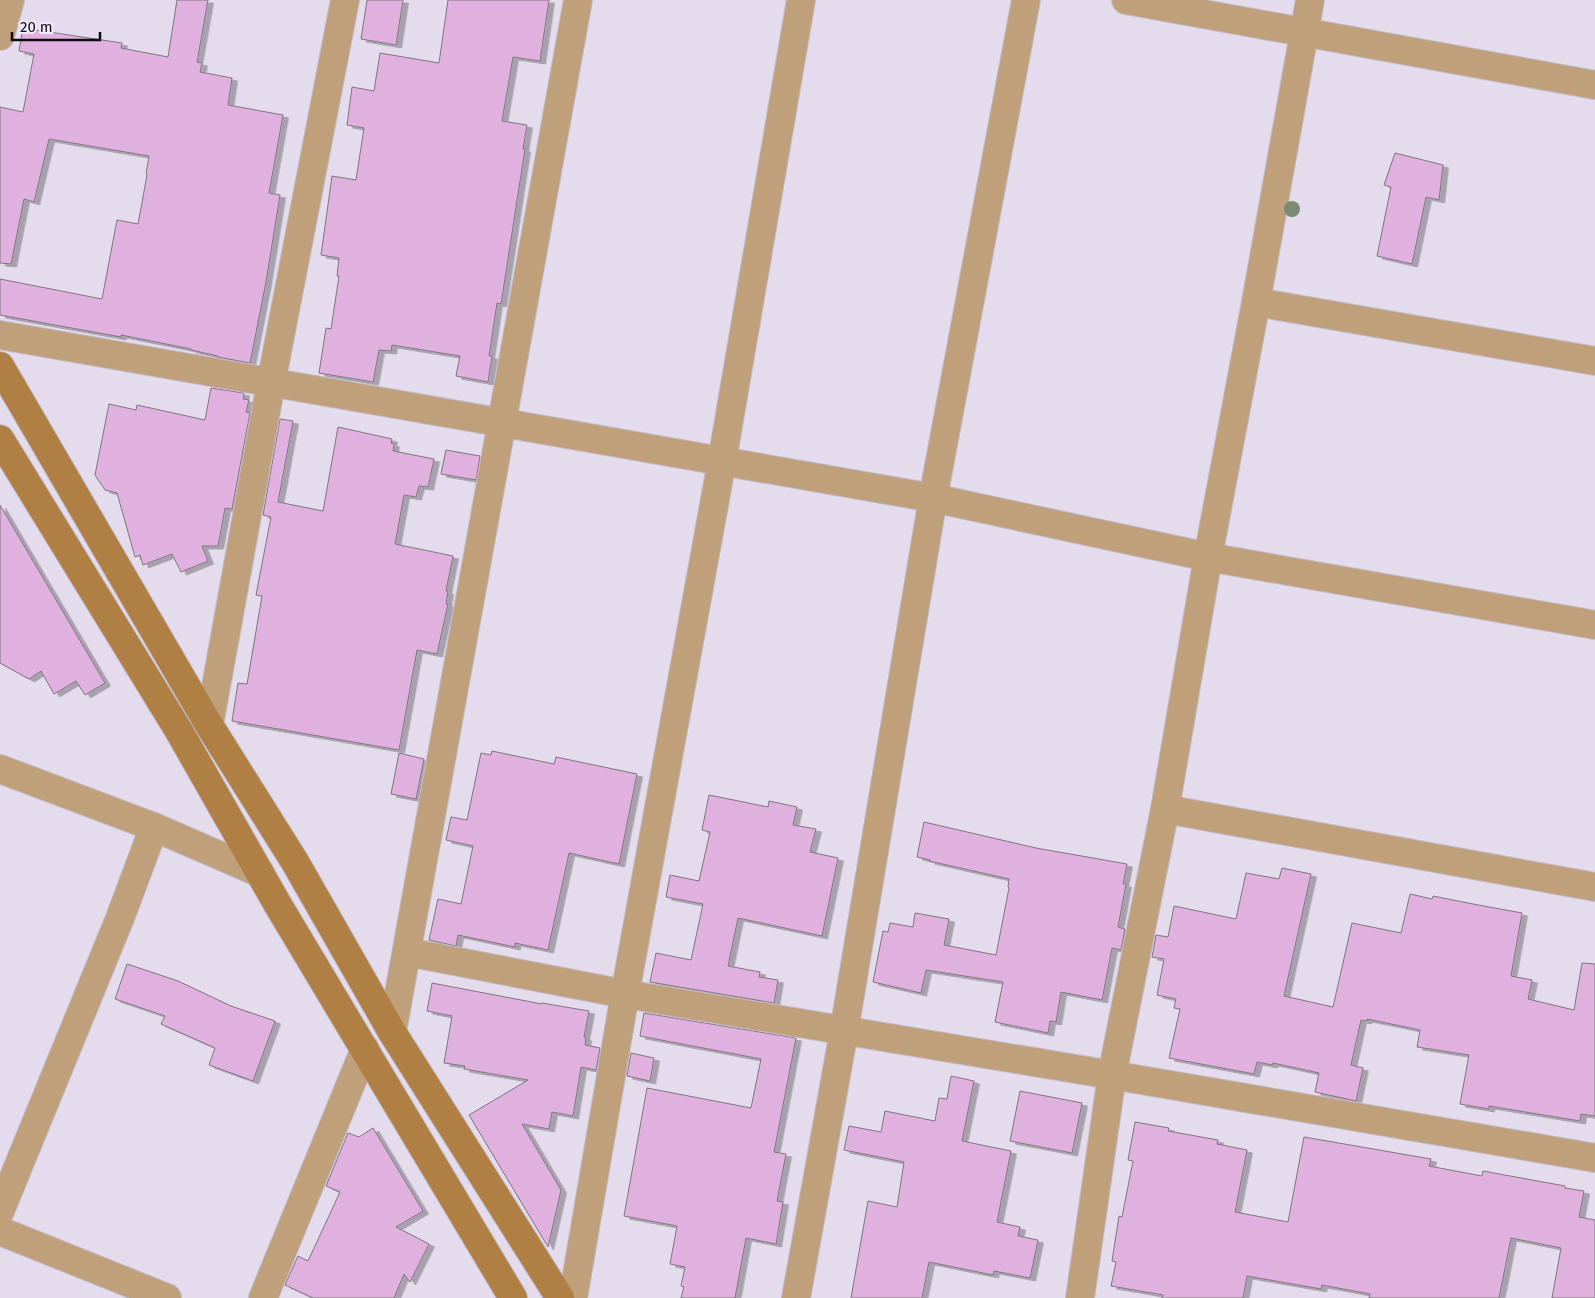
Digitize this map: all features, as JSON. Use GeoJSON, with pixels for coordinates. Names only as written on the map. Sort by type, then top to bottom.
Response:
{"type":"FeatureCollection","features":[{"type":"Feature","properties":{"kind":"main road"},"geometry":{"type":"LineString","coordinates":[[0,366],[209,725],[295,862],[392,1032],[560,1298]]}},
{"type":"Feature","properties":{"kind":"main road"},"geometry":{"type":"LineString","coordinates":[[1,445],[179,731],[260,873],[513,1298]]}},
{"type":"Feature","properties":{"kind":"street"},"geometry":{"type":"LineString","coordinates":[[0,36],[10,0]]}},
{"type":"Feature","properties":{"kind":"street"},"geometry":{"type":"LineString","coordinates":[[209,725],[271,383],[345,0]]}},
{"type":"Feature","properties":{"kind":"street"},"geometry":{"type":"LineString","coordinates":[[392,1032],[578,0]]}},
{"type":"Feature","properties":{"kind":"street"},"geometry":{"type":"LineString","coordinates":[[573,1298],[625,994],[722,460],[801,0]]}},
{"type":"Feature","properties":{"kind":"street"},"geometry":{"type":"LineString","coordinates":[[796,1298],[844,1031],[933,498],[1026,0]]}},
{"type":"Feature","properties":{"kind":"street"},"geometry":{"type":"LineString","coordinates":[[1126,0],[1595,85]]}},
{"type":"Feature","properties":{"kind":"street"},"geometry":{"type":"LineString","coordinates":[[1080,1298],[1112,1075],[1165,809],[1208,557],[1310,0]]}},
{"type":"Feature","properties":{"kind":"street"},"geometry":{"type":"LineString","coordinates":[[1256,302],[1595,361]]}},
{"type":"Feature","properties":{"kind":"street"},"geometry":{"type":"LineString","coordinates":[[0,335],[933,498],[1208,557],[1595,625]]}},
{"type":"Feature","properties":{"kind":"street"},"geometry":{"type":"LineString","coordinates":[[0,769],[154,827],[260,873]]}},
{"type":"Feature","properties":{"kind":"street"},"geometry":{"type":"LineString","coordinates":[[1165,809],[1595,887]]}},
{"type":"Feature","properties":{"kind":"street"},"geometry":{"type":"LineString","coordinates":[[0,1211],[120,918],[154,827]]}},
{"type":"Feature","properties":{"kind":"street"},"geometry":{"type":"LineString","coordinates":[[407,952],[625,994],[1595,1158]]}},
{"type":"Feature","properties":{"kind":"street"},"geometry":{"type":"LineString","coordinates":[[263,1298],[365,1049]]}},
{"type":"Feature","properties":{"kind":"street"},"geometry":{"type":"LineString","coordinates":[[0,1231],[167,1298]]}},
{"type":"Feature","properties":{"kind":"building"},"geometry":{"type":"Polygon","coordinates":[[[177,0],[208,0],[197,62],[202,63],[200,72],[232,78],[228,105],[283,115],[269,193],[280,195],[266,282],[250,363],[121,335],[121,337],[0,315],[0,279],[102,299],[117,220],[138,224],[149,156],[49,139],[34,202],[24,199],[11,264],[0,263],[0,107],[23,112],[34,54],[19,51],[23,28],[122,43],[121,48],[168,57],[177,0]]]}},
{"type":"Feature","properties":{"kind":"building"},"geometry":{"type":"Polygon","coordinates":[[[367,0],[403,0],[396,45],[361,39],[367,0]]]}},
{"type":"Feature","properties":{"kind":"building"},"geometry":{"type":"Polygon","coordinates":[[[448,0],[549,0],[540,61],[513,57],[502,121],[527,125],[501,304],[497,303],[489,356],[492,356],[488,382],[456,376],[460,356],[392,345],[391,351],[379,350],[373,382],[319,373],[326,328],[331,329],[339,276],[337,276],[339,258],[321,255],[332,176],[356,180],[364,128],[347,125],[352,87],[374,91],[380,53],[439,63],[448,0]]]}},
{"type":"Feature","properties":{"kind":"building"},"geometry":{"type":"Polygon","coordinates":[[[1395,153],[1443,165],[1439,200],[1426,197],[1412,264],[1377,256],[1391,187],[1384,185],[1395,153]]]}},
{"type":"Feature","properties":{"kind":"building"},"geometry":{"type":"Polygon","coordinates":[[[211,388],[244,393],[243,399],[249,400],[246,412],[250,413],[232,509],[225,508],[218,546],[202,546],[208,561],[181,572],[172,554],[143,565],[140,555],[135,557],[117,493],[105,490],[95,475],[109,404],[136,410],[137,405],[205,420],[211,388]]]}},
{"type":"Feature","properties":{"kind":"building"},"geometry":{"type":"Polygon","coordinates":[[[280,419],[293,421],[278,502],[323,511],[338,427],[392,439],[391,443],[394,444],[393,451],[434,459],[428,487],[419,486],[416,497],[404,495],[395,544],[453,556],[446,591],[448,591],[446,604],[448,604],[437,654],[417,650],[399,750],[232,721],[238,683],[247,684],[262,596],[256,595],[271,517],[263,515],[280,419]]]}},
{"type":"Feature","properties":{"kind":"building"},"geometry":{"type":"Polygon","coordinates":[[[446,450],[480,456],[476,480],[441,474],[446,450]]]}},
{"type":"Feature","properties":{"kind":"building"},"geometry":{"type":"Polygon","coordinates":[[[0,505],[105,683],[85,695],[76,681],[54,694],[41,671],[29,679],[0,663],[0,505]]]}},
{"type":"Feature","properties":{"kind":"building"},"geometry":{"type":"Polygon","coordinates":[[[492,751],[554,764],[556,757],[637,774],[619,864],[569,853],[548,950],[515,943],[515,947],[458,935],[456,946],[429,940],[438,899],[461,904],[473,846],[446,840],[451,817],[467,820],[481,753],[491,755],[492,751]]]}},
{"type":"Feature","properties":{"kind":"building"},"geometry":{"type":"Polygon","coordinates":[[[399,753],[424,759],[416,799],[391,794],[399,753]]]}},
{"type":"Feature","properties":{"kind":"building"},"geometry":{"type":"Polygon","coordinates":[[[709,795],[768,807],[769,801],[797,807],[793,825],[816,829],[810,852],[838,858],[822,936],[738,918],[728,966],[760,972],[759,977],[778,980],[774,1003],[650,982],[656,953],[691,960],[703,904],[666,897],[670,875],[699,881],[710,832],[702,830],[709,795]]]}},
{"type":"Feature","properties":{"kind":"building"},"geometry":{"type":"Polygon","coordinates":[[[924,822],[1036,848],[1127,864],[1123,884],[1126,884],[1118,927],[1125,929],[1121,950],[1112,948],[1102,1000],[1061,992],[1056,1022],[1050,1021],[1048,1033],[995,1022],[1003,982],[926,970],[921,993],[873,982],[883,931],[888,932],[890,923],[913,927],[915,913],[949,919],[944,945],[996,955],[1009,888],[1009,879],[917,857],[924,822]]]}},
{"type":"Feature","properties":{"kind":"building"},"geometry":{"type":"Polygon","coordinates":[[[1282,868],[1311,874],[1284,996],[1333,1007],[1352,923],[1401,933],[1410,894],[1432,899],[1433,896],[1522,913],[1511,976],[1532,980],[1528,999],[1574,1010],[1582,963],[1595,964],[1595,1116],[1581,1114],[1580,1121],[1489,1106],[1489,1109],[1460,1104],[1469,1055],[1417,1047],[1420,1030],[1367,1019],[1366,1021],[1361,1020],[1351,1065],[1363,1068],[1356,1101],[1315,1092],[1319,1073],[1273,1063],[1272,1065],[1257,1062],[1254,1074],[1169,1058],[1180,1009],[1174,1008],[1176,999],[1157,995],[1164,959],[1152,957],[1156,935],[1168,937],[1174,906],[1236,919],[1246,873],[1279,879],[1282,868]]]}},
{"type":"Feature","properties":{"kind":"building"},"geometry":{"type":"Polygon","coordinates":[[[127,964],[178,981],[231,1006],[275,1021],[253,1081],[209,1065],[215,1048],[161,1024],[165,1016],[115,999],[127,964]]]}},
{"type":"Feature","properties":{"kind":"building"},"geometry":{"type":"Polygon","coordinates":[[[432,983],[589,1011],[584,1037],[586,1038],[585,1045],[600,1048],[596,1070],[581,1067],[573,1116],[552,1112],[549,1129],[522,1124],[561,1190],[548,1247],[469,1115],[528,1080],[464,1069],[465,1066],[444,1063],[452,1016],[427,1011],[432,983]]]}},
{"type":"Feature","properties":{"kind":"building"},"geometry":{"type":"Polygon","coordinates":[[[644,1013],[796,1038],[774,1152],[786,1154],[777,1201],[783,1202],[776,1244],[746,1238],[735,1298],[681,1298],[684,1287],[681,1286],[685,1267],[670,1264],[677,1226],[624,1216],[647,1088],[751,1108],[761,1059],[640,1036],[644,1013]]]}},
{"type":"Feature","properties":{"kind":"building"},"geometry":{"type":"Polygon","coordinates":[[[631,1053],[654,1058],[650,1081],[627,1076],[631,1053]]]}},
{"type":"Feature","properties":{"kind":"building"},"geometry":{"type":"Polygon","coordinates":[[[951,1076],[974,1081],[962,1141],[1011,1151],[997,1222],[1020,1227],[1018,1236],[1038,1240],[1030,1278],[994,1271],[993,1275],[929,1262],[922,1298],[851,1298],[868,1201],[897,1207],[904,1162],[844,1150],[849,1126],[881,1132],[885,1111],[935,1121],[939,1098],[947,1099],[951,1076]]]}},
{"type":"Feature","properties":{"kind":"building"},"geometry":{"type":"Polygon","coordinates":[[[1020,1091],[1082,1103],[1072,1153],[1010,1141],[1020,1091]]]}},
{"type":"Feature","properties":{"kind":"building"},"geometry":{"type":"Polygon","coordinates":[[[1135,1122],[1169,1128],[1168,1131],[1218,1140],[1217,1144],[1247,1150],[1235,1212],[1288,1222],[1304,1137],[1431,1159],[1429,1166],[1482,1176],[1483,1171],[1584,1191],[1579,1217],[1595,1220],[1595,1298],[1552,1298],[1561,1248],[1511,1238],[1499,1298],[1369,1298],[1370,1294],[1322,1285],[1321,1289],[1247,1276],[1243,1298],[1162,1298],[1163,1295],[1111,1286],[1116,1262],[1112,1261],[1119,1216],[1122,1217],[1133,1161],[1128,1160],[1135,1122]]]}},
{"type":"Feature","properties":{"kind":"building"},"geometry":{"type":"Polygon","coordinates":[[[373,1128],[423,1211],[396,1227],[429,1244],[410,1282],[404,1274],[394,1298],[313,1298],[285,1285],[298,1256],[308,1261],[340,1192],[326,1186],[348,1133],[359,1137],[373,1128]]]}}]}
